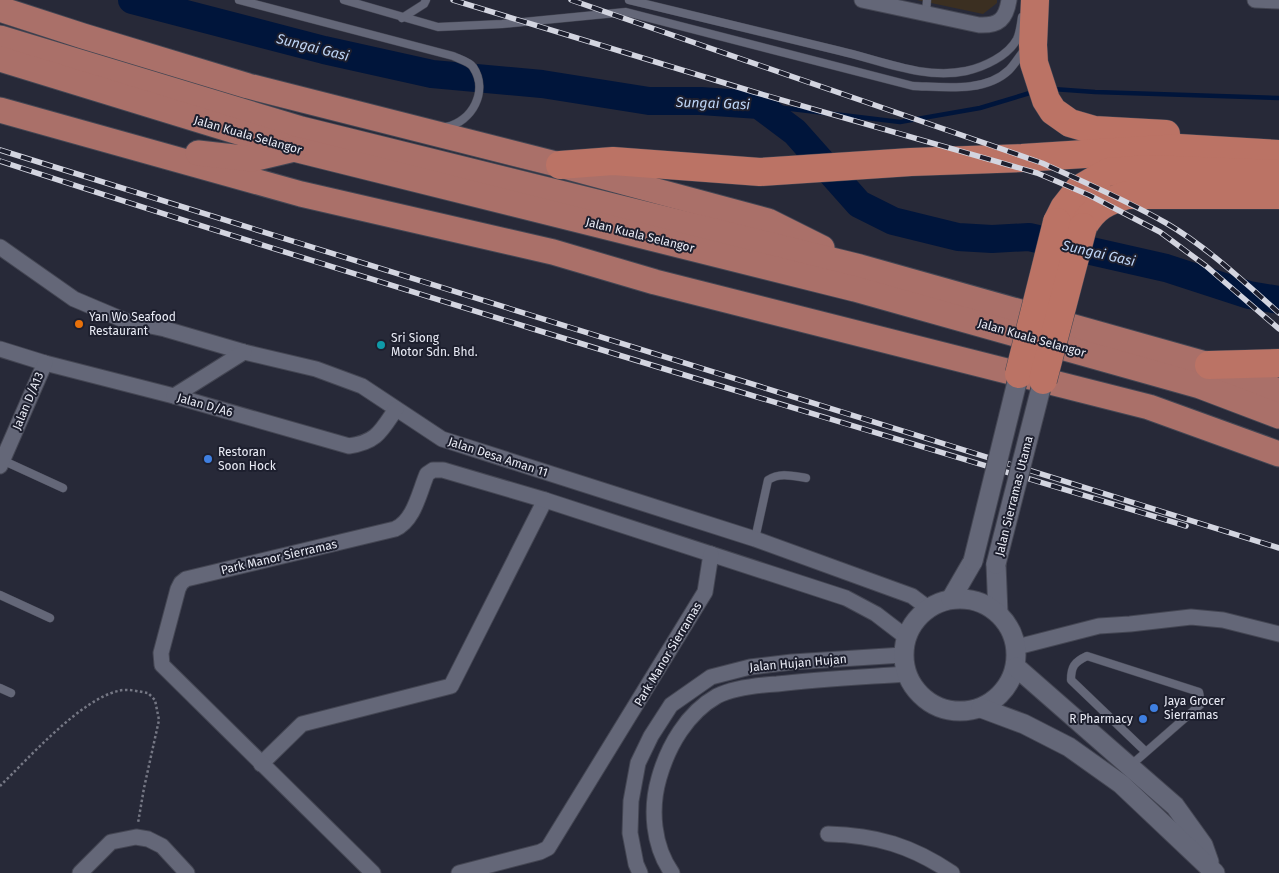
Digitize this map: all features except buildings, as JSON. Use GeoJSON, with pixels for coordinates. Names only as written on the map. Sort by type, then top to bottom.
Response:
{"type":"FeatureCollection","features":[{"type":"Feature","properties":{"kind":"highway"},"geometry":{"type":"LineString","coordinates":[[1031,7],[1033,45],[1038,78],[1046,100],[1053,111],[1070,123],[1094,130],[1240,138],[1279,149]]}},
{"type":"Feature","properties":{"kind":"highway"},"geometry":{"type":"LineString","coordinates":[[0,9],[248,86],[560,165],[768,221],[860,267]]}},
{"type":"Feature","properties":{"kind":"highway","name":"Jalan Kuala Selangor"},"geometry":{"type":"LineString","coordinates":[[0,38],[301,129],[860,267],[1209,364],[1279,391]]}},
{"type":"Feature","properties":{"kind":"highway","name":"Jalan Kuala Selangor"},"geometry":{"type":"LineString","coordinates":[[0,59],[294,149],[855,289],[1200,386],[1279,416]]}},
{"type":"Feature","properties":{"kind":"highway"},"geometry":{"type":"LineString","coordinates":[[0,96],[191,152],[252,159],[294,149]]}},
{"type":"Feature","properties":{"kind":"highway"},"geometry":{"type":"LineString","coordinates":[[0,110],[301,194],[553,252],[655,282],[1149,407],[1274,451]]}},
{"type":"Feature","properties":{"kind":"highway"},"geometry":{"type":"LineString","coordinates":[[560,165],[613,161],[760,172],[1179,148],[1279,154]]}},
{"type":"Feature","properties":{"kind":"highway"},"geometry":{"type":"LineString","coordinates":[[1031,377],[1070,224],[1064,208],[1079,189],[1108,172],[1149,169],[1279,174]]}},
{"type":"Feature","properties":{"kind":"highway"},"geometry":{"type":"LineString","coordinates":[[1070,224],[1090,214],[1105,203],[1127,195],[1279,195]]}},
{"type":"Feature","properties":{"kind":"highway"},"geometry":{"type":"LineString","coordinates":[[1210,196],[1279,207]]}},
{"type":"Feature","properties":{"kind":"highway"},"geometry":{"type":"LineString","coordinates":[[1209,364],[1279,363]]}},
{"type":"Feature","properties":{"kind":"street"},"geometry":{"type":"LineString","coordinates":[[862,0],[927,6],[979,25],[990,26],[1000,22],[1007,13],[1009,0]]}},
{"type":"Feature","properties":{"kind":"street"},"geometry":{"type":"LineString","coordinates":[[1255,0],[1279,1]]}},
{"type":"Feature","properties":{"kind":"street","name":"Jalan Desa Aman 11"},"geometry":{"type":"LineString","coordinates":[[0,246],[74,299],[126,321],[165,329],[244,352],[316,369],[362,386],[442,439],[755,539],[912,596],[928,608]]}},
{"type":"Feature","properties":{"kind":"street","name":"Jalan D/A6"},"geometry":{"type":"LineString","coordinates":[[0,349],[349,446],[373,439],[396,409]]}},
{"type":"Feature","properties":{"kind":"street"},"geometry":{"type":"LineString","coordinates":[[174,396],[244,352]]}},
{"type":"Feature","properties":{"kind":"street","name":"Jalan D/A13"},"geometry":{"type":"LineString","coordinates":[[1,463],[45,363]]}},
{"type":"Feature","properties":{"kind":"street","name":"Jalan Sierramas Utama"},"geometry":{"type":"LineString","coordinates":[[951,599],[973,561],[1031,377]]}},
{"type":"Feature","properties":{"kind":"street","name":"Jalan Sierramas Utama"},"geometry":{"type":"LineString","coordinates":[[998,613],[996,564],[1031,377]]}},
{"type":"Feature","properties":{"kind":"street","name":"Park Manor Sierramas"},"geometry":{"type":"LineString","coordinates":[[373,873],[162,665],[161,653],[178,589],[186,579],[403,526],[409,518],[427,474],[434,470],[443,470],[545,500],[846,598],[876,614],[904,646]]}},
{"type":"Feature","properties":{"kind":"street"},"geometry":{"type":"LineString","coordinates":[[261,764],[302,724],[451,686],[545,500]]}},
{"type":"Feature","properties":{"kind":"street","name":"Park Manor Sierramas"},"geometry":{"type":"LineString","coordinates":[[459,873],[540,852],[548,848],[705,592],[712,554]]}},
{"type":"Feature","properties":{"kind":"street"},"geometry":{"type":"LineString","coordinates":[[951,599],[968,599],[984,604],[998,613],[1010,628],[1016,647],[1016,667],[1009,684],[997,698],[980,708],[963,711],[945,709],[928,702],[915,690],[906,674],[904,646],[915,620],[928,608],[939,602],[951,599]]}},
{"type":"Feature","properties":{"kind":"street"},"geometry":{"type":"LineString","coordinates":[[1016,647],[1099,626],[1192,617],[1223,620],[1279,634]]}},
{"type":"Feature","properties":{"kind":"street","name":"Jalan Hujan Hujan"},"geometry":{"type":"LineString","coordinates":[[640,873],[636,864],[630,833],[631,801],[638,763],[651,736],[671,705],[711,677],[750,666],[904,646]]}},
{"type":"Feature","properties":{"kind":"street"},"geometry":{"type":"LineString","coordinates":[[1016,667],[1175,806],[1203,845],[1214,872]]}},
{"type":"Feature","properties":{"kind":"street","name":"Jalan Hujan Hujan"},"geometry":{"type":"LineString","coordinates":[[672,873],[660,850],[653,821],[654,795],[671,744],[702,707],[719,695],[753,686],[906,674]]}},
{"type":"Feature","properties":{"kind":"street"},"geometry":{"type":"LineString","coordinates":[[980,708],[1024,724],[1077,752],[1121,784],[1214,872]]}},
{"type":"Feature","properties":{"kind":"street"},"geometry":{"type":"LineString","coordinates":[[828,834],[877,838],[902,847],[940,865],[952,873]]}},
{"type":"Feature","properties":{"kind":"street"},"geometry":{"type":"LineString","coordinates":[[80,873],[112,842],[136,837],[148,839],[162,846],[187,873]]}},
{"type":"Feature","properties":{"kind":"lane"},"geometry":{"type":"LineString","coordinates":[[239,0],[453,56],[473,66],[480,82],[477,102],[469,116],[456,125],[422,130]]}},
{"type":"Feature","properties":{"kind":"lane"},"geometry":{"type":"LineString","coordinates":[[344,0],[438,27],[502,24],[626,12],[914,86],[946,87],[976,86],[995,80],[1009,70],[1026,48],[1031,7]]}},
{"type":"Feature","properties":{"kind":"lane"},"geometry":{"type":"LineString","coordinates":[[402,18],[424,4],[426,0]]}},
{"type":"Feature","properties":{"kind":"lane"},"geometry":{"type":"LineString","coordinates":[[629,0],[859,55],[916,71],[939,74],[966,71],[986,65],[1002,55],[1016,39],[1031,7]]}},
{"type":"Feature","properties":{"kind":"lane"},"geometry":{"type":"LineString","coordinates":[[1,463],[63,488]]}},
{"type":"Feature","properties":{"kind":"lane"},"geometry":{"type":"LineString","coordinates":[[755,539],[768,480],[782,474],[806,478]]}},
{"type":"Feature","properties":{"kind":"lane"},"geometry":{"type":"LineString","coordinates":[[0,595],[50,618]]}},
{"type":"Feature","properties":{"kind":"lane"},"geometry":{"type":"LineString","coordinates":[[1130,766],[1201,704],[1199,692],[1086,656],[1076,661],[1071,669],[1071,680],[1146,752]]}},
{"type":"Feature","properties":{"kind":"lane"},"geometry":{"type":"LineString","coordinates":[[0,688],[11,692]]}},
{"type":"Feature","properties":{"kind":"path"},"geometry":{"type":"LineString","coordinates":[[0,786],[59,728],[97,699],[120,690],[148,693],[155,700],[159,720],[144,788],[136,837]]}},
{"type":"Feature","properties":{"kind":"shaded area"},"geometry":{"type":"Polygon","coordinates":[[[917,0],[997,0],[997,3],[983,14],[917,0]]]}},
{"type":"Feature","properties":{"kind":"waterway","name":"Sungai Gasi"},"geometry":{"type":"LineString","coordinates":[[132,0],[324,50],[432,74],[542,84],[649,101],[701,101],[759,105],[795,132],[859,204],[893,221],[958,237],[992,239],[1029,237],[1166,268],[1249,295],[1279,300]]}},
{"type":"Feature","properties":{"kind":"waterway"},"geometry":{"type":"LineString","coordinates":[[1053,89],[1279,98]]}},
{"type":"Feature","properties":{"kind":"waterway"},"geometry":{"type":"LineString","coordinates":[[759,105],[900,122],[980,108],[1033,92]]}},
{"type":"Feature","properties":{"kind":"railway"},"geometry":{"type":"LineString","coordinates":[[453,0],[754,92],[1037,173],[1089,195],[1160,232],[1206,266],[1279,329]]}},
{"type":"Feature","properties":{"kind":"railway"},"geometry":{"type":"LineString","coordinates":[[571,0],[1042,163],[1136,207],[1181,232],[1224,265],[1279,313]]}},
{"type":"Feature","properties":{"kind":"railway"},"geometry":{"type":"LineString","coordinates":[[0,150],[1279,548]]}},
{"type":"Feature","properties":{"kind":"railway"},"geometry":{"type":"LineString","coordinates":[[0,161],[444,301],[1186,526]]}},
{"type":"Feature","properties":{"kind":"place","name":"Yan Wo Seafood Restaurant"},"geometry":{"type":"Point","coordinates":[79,324]}},
{"type":"Feature","properties":{"kind":"place","name":"Sri Siong Motor Sdn. Bhd."},"geometry":{"type":"Point","coordinates":[381,345]}},
{"type":"Feature","properties":{"kind":"place","name":"Restoran Soon Hock"},"geometry":{"type":"Point","coordinates":[208,459]}},
{"type":"Feature","properties":{"kind":"place","name":"Jaya Grocer Sierramas"},"geometry":{"type":"Point","coordinates":[1154,708]}},
{"type":"Feature","properties":{"kind":"place","name":"R Pharmacy"},"geometry":{"type":"Point","coordinates":[1143,719]}}]}
